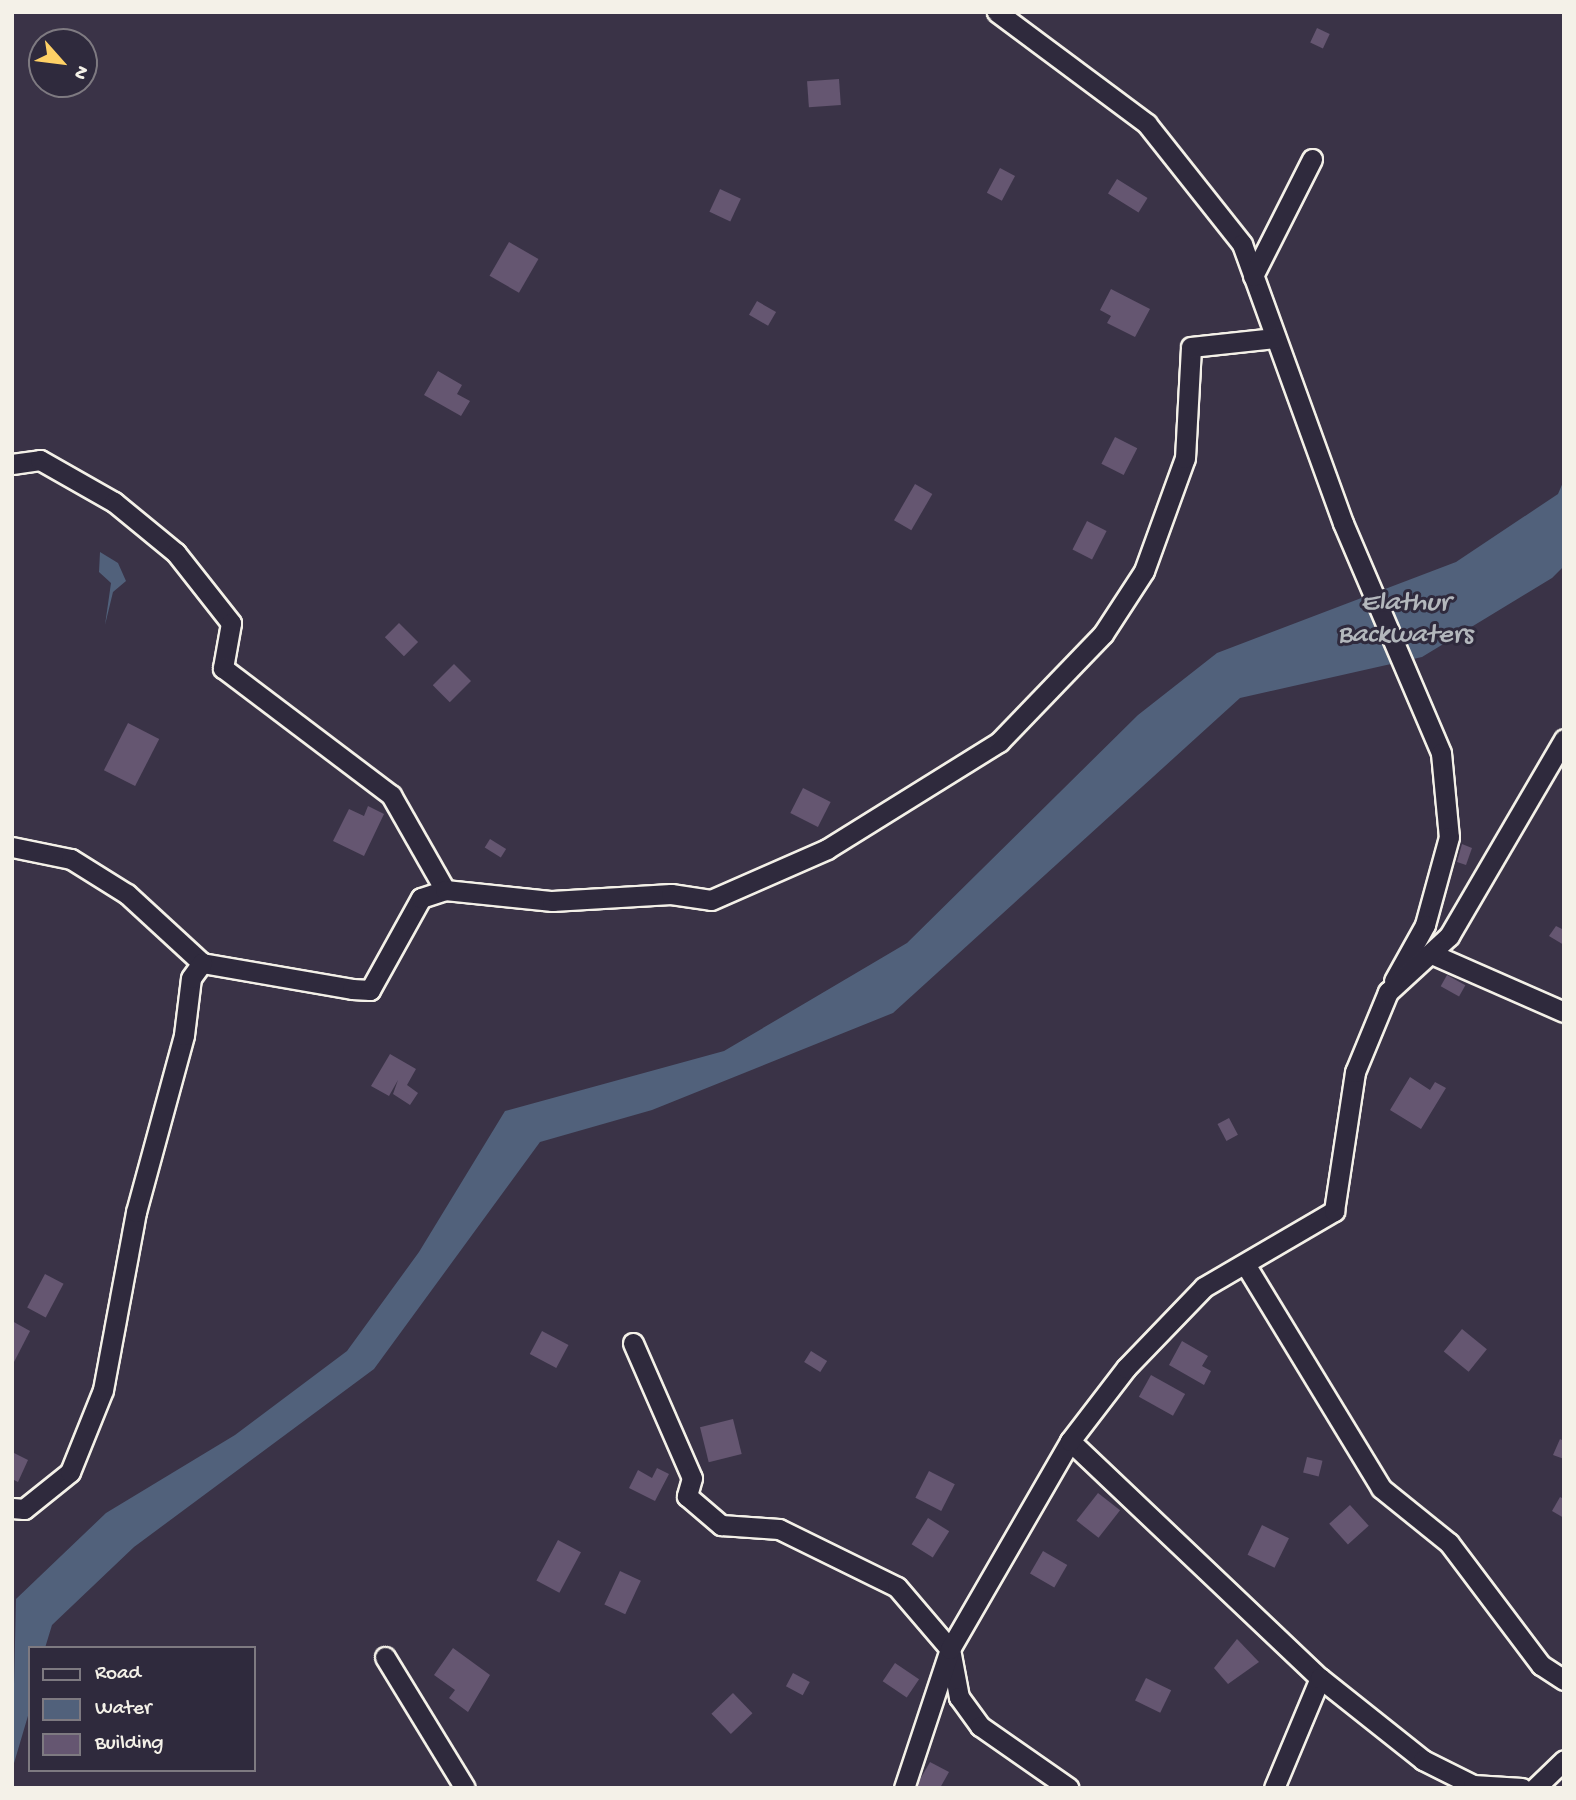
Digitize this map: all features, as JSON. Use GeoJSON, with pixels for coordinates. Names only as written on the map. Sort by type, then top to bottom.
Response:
{"type":"FeatureCollection","features":[{"type":"Feature","properties":{"kind":"street"},"geometry":{"type":"LineString","coordinates":[[904,1788],[950,1649],[1070,1441],[1126,1368],[1204,1287],[1334,1210],[1355,1072],[1388,992],[1425,925],[1450,837],[1441,753],[1343,523],[1242,244],[1147,124],[997,12]]}},
{"type":"Feature","properties":{"kind":"street"},"geometry":{"type":"LineString","coordinates":[[1253,276],[1312,159]]}},
{"type":"Feature","properties":{"kind":"street"},"geometry":{"type":"LineString","coordinates":[[12,847],[71,859],[127,894],[202,962],[370,990],[421,898],[445,890],[552,901],[671,894],[710,900],[827,849],[912,800],[999,741],[1103,634],[1144,571],[1185,458],[1191,346],[1275,338]]}},
{"type":"Feature","properties":{"kind":"street"},"geometry":{"type":"LineString","coordinates":[[12,464],[40,460],[114,502],[176,554],[231,623],[223,668],[391,795],[445,890]]}},
{"type":"Feature","properties":{"kind":"street"},"geometry":{"type":"LineString","coordinates":[[1388,992],[1432,954],[1564,739]]}},
{"type":"Feature","properties":{"kind":"street"},"geometry":{"type":"LineString","coordinates":[[1432,954],[1564,1012]]}},
{"type":"Feature","properties":{"kind":"street"},"geometry":{"type":"LineString","coordinates":[[12,1508],[24,1509],[71,1472],[103,1390],[136,1212],[184,1035],[191,978],[202,962]]}},
{"type":"Feature","properties":{"kind":"street"},"geometry":{"type":"LineString","coordinates":[[1245,1264],[1381,1488],[1448,1543],[1541,1665],[1564,1680]]}},
{"type":"Feature","properties":{"kind":"street"},"geometry":{"type":"LineString","coordinates":[[633,1343],[692,1478],[687,1496],[721,1525],[779,1529],[897,1587],[950,1649],[959,1697],[980,1726],[1069,1788]]}},
{"type":"Feature","properties":{"kind":"street"},"geometry":{"type":"LineString","coordinates":[[1070,1441],[1320,1678],[1423,1760],[1473,1785],[1522,1788]]}},
{"type":"Feature","properties":{"kind":"street"},"geometry":{"type":"LineString","coordinates":[[385,1657],[465,1788]]}},
{"type":"Feature","properties":{"kind":"street"},"geometry":{"type":"LineString","coordinates":[[1275,1788],[1320,1678]]}},
{"type":"Feature","properties":{"kind":"street"},"geometry":{"type":"LineString","coordinates":[[1535,1788],[1564,1760]]}},
{"type":"Feature","properties":{"kind":"water","name":"Elathur Backwaters"},"geometry":{"type":"Polygon","coordinates":[[[1564,480],[1564,566],[1552,578],[1422,657],[1240,698],[893,1013],[652,1110],[540,1142],[374,1369],[134,1547],[52,1625],[46,1646],[28,1646],[28,1716],[12,1770],[16,1599],[106,1513],[235,1435],[347,1351],[419,1252],[505,1111],[724,1051],[907,943],[1138,715],[1217,653],[1456,562],[1558,494],[1564,480]]]}},
{"type":"Feature","properties":{"kind":"water"},"geometry":{"type":"Polygon","coordinates":[[[100,552],[118,563],[126,581],[113,592],[105,625],[111,583],[99,572],[100,552]]]}},
{"type":"Feature","properties":{"kind":"building"},"geometry":{"type":"Polygon","coordinates":[[[1317,28],[1330,34],[1323,48],[1310,43],[1317,28]]]}},
{"type":"Feature","properties":{"kind":"building"},"geometry":{"type":"Polygon","coordinates":[[[839,79],[841,105],[809,107],[807,81],[839,79]]]}},
{"type":"Feature","properties":{"kind":"building"},"geometry":{"type":"Polygon","coordinates":[[[1000,168],[1015,176],[1002,201],[987,193],[1000,168]]]}},
{"type":"Feature","properties":{"kind":"building"},"geometry":{"type":"Polygon","coordinates":[[[1117,179],[1148,198],[1139,212],[1108,193],[1117,179]]]}},
{"type":"Feature","properties":{"kind":"building"},"geometry":{"type":"Polygon","coordinates":[[[720,189],[741,199],[730,221],[709,212],[720,189]]]}},
{"type":"Feature","properties":{"kind":"building"},"geometry":{"type":"Polygon","coordinates":[[[509,242],[538,259],[519,293],[490,276],[509,242]]]}},
{"type":"Feature","properties":{"kind":"building"},"geometry":{"type":"Polygon","coordinates":[[[1111,289],[1150,309],[1135,337],[1107,323],[1111,316],[1100,310],[1111,289]]]}},
{"type":"Feature","properties":{"kind":"building"},"geometry":{"type":"Polygon","coordinates":[[[757,301],[776,312],[768,326],[749,315],[757,301]]]}},
{"type":"Feature","properties":{"kind":"building"},"geometry":{"type":"Polygon","coordinates":[[[438,371],[462,385],[457,394],[470,401],[461,416],[424,395],[438,371]]]}},
{"type":"Feature","properties":{"kind":"building"},"geometry":{"type":"Polygon","coordinates":[[[1115,437],[1137,448],[1124,475],[1101,464],[1115,437]]]}},
{"type":"Feature","properties":{"kind":"building"},"geometry":{"type":"Polygon","coordinates":[[[915,484],[932,494],[911,530],[894,520],[915,484]]]}},
{"type":"Feature","properties":{"kind":"building"},"geometry":{"type":"Polygon","coordinates":[[[1087,521],[1107,531],[1092,559],[1072,550],[1087,521]]]}},
{"type":"Feature","properties":{"kind":"building"},"geometry":{"type":"Polygon","coordinates":[[[399,623],[418,642],[404,656],[385,637],[399,623]]]}},
{"type":"Feature","properties":{"kind":"building"},"geometry":{"type":"Polygon","coordinates":[[[454,664],[471,681],[450,702],[433,685],[454,664]]]}},
{"type":"Feature","properties":{"kind":"building"},"geometry":{"type":"Polygon","coordinates":[[[128,723],[159,739],[135,786],[104,770],[128,723]]]}},
{"type":"Feature","properties":{"kind":"building"},"geometry":{"type":"Polygon","coordinates":[[[803,788],[831,802],[818,827],[790,813],[803,788]]]}},
{"type":"Feature","properties":{"kind":"building"},"geometry":{"type":"Polygon","coordinates":[[[368,806],[384,814],[364,856],[333,841],[349,809],[364,816],[368,806]]]}},
{"type":"Feature","properties":{"kind":"building"},"geometry":{"type":"Polygon","coordinates":[[[490,839],[506,849],[501,858],[485,847],[490,839]]]}},
{"type":"Feature","properties":{"kind":"building"},"geometry":{"type":"Polygon","coordinates":[[[1462,844],[1472,848],[1466,865],[1457,862],[1462,844]]]}},
{"type":"Feature","properties":{"kind":"building"},"geometry":{"type":"Polygon","coordinates":[[[1556,926],[1564,930],[1564,945],[1549,936],[1556,926]]]}},
{"type":"Feature","properties":{"kind":"building"},"geometry":{"type":"Polygon","coordinates":[[[1447,975],[1465,985],[1459,997],[1441,986],[1447,975]]]}},
{"type":"Feature","properties":{"kind":"building"},"geometry":{"type":"Polygon","coordinates":[[[390,1054],[416,1069],[407,1085],[418,1093],[410,1105],[393,1094],[398,1080],[389,1096],[371,1086],[390,1054]]]}},
{"type":"Feature","properties":{"kind":"building"},"geometry":{"type":"Polygon","coordinates":[[[1410,1077],[1430,1090],[1435,1082],[1446,1088],[1421,1129],[1390,1110],[1410,1077]]]}},
{"type":"Feature","properties":{"kind":"building"},"geometry":{"type":"Polygon","coordinates":[[[1229,1118],[1238,1135],[1226,1141],[1218,1124],[1229,1118]]]}},
{"type":"Feature","properties":{"kind":"building"},"geometry":{"type":"Polygon","coordinates":[[[45,1274],[64,1284],[46,1317],[27,1308],[45,1274]]]}},
{"type":"Feature","properties":{"kind":"building"},"geometry":{"type":"Polygon","coordinates":[[[12,1321],[30,1331],[14,1362],[12,1361],[12,1321]]]}},
{"type":"Feature","properties":{"kind":"building"},"geometry":{"type":"Polygon","coordinates":[[[1462,1329],[1487,1349],[1469,1372],[1444,1352],[1462,1329]]]}},
{"type":"Feature","properties":{"kind":"building"},"geometry":{"type":"Polygon","coordinates":[[[542,1331],[568,1345],[556,1368],[530,1354],[542,1331]]]}},
{"type":"Feature","properties":{"kind":"building"},"geometry":{"type":"Polygon","coordinates":[[[1182,1341],[1208,1356],[1202,1366],[1211,1371],[1204,1385],[1169,1365],[1182,1341]]]}},
{"type":"Feature","properties":{"kind":"building"},"geometry":{"type":"Polygon","coordinates":[[[811,1351],[827,1361],[820,1372],[804,1362],[811,1351]]]}},
{"type":"Feature","properties":{"kind":"building"},"geometry":{"type":"Polygon","coordinates":[[[1151,1375],[1185,1394],[1173,1416],[1139,1397],[1151,1375]]]}},
{"type":"Feature","properties":{"kind":"building"},"geometry":{"type":"Polygon","coordinates":[[[733,1419],[742,1454],[709,1462],[700,1427],[733,1419]]]}},
{"type":"Feature","properties":{"kind":"building"},"geometry":{"type":"Polygon","coordinates":[[[1560,1439],[1564,1441],[1564,1459],[1553,1455],[1560,1439]]]}},
{"type":"Feature","properties":{"kind":"building"},"geometry":{"type":"Polygon","coordinates":[[[12,1452],[28,1460],[18,1482],[12,1479],[12,1452]]]}},
{"type":"Feature","properties":{"kind":"building"},"geometry":{"type":"Polygon","coordinates":[[[1307,1457],[1323,1461],[1319,1476],[1303,1473],[1307,1457]]]}},
{"type":"Feature","properties":{"kind":"building"},"geometry":{"type":"Polygon","coordinates":[[[657,1468],[669,1474],[655,1501],[629,1488],[638,1470],[652,1478],[657,1468]]]}},
{"type":"Feature","properties":{"kind":"building"},"geometry":{"type":"Polygon","coordinates":[[[929,1471],[955,1484],[941,1511],[915,1498],[929,1471]]]}},
{"type":"Feature","properties":{"kind":"building"},"geometry":{"type":"Polygon","coordinates":[[[1098,1493],[1120,1510],[1099,1538],[1076,1521],[1098,1493]]]}},
{"type":"Feature","properties":{"kind":"building"},"geometry":{"type":"Polygon","coordinates":[[[1560,1497],[1564,1499],[1564,1518],[1552,1511],[1560,1497]]]}},
{"type":"Feature","properties":{"kind":"building"},"geometry":{"type":"Polygon","coordinates":[[[1350,1505],[1369,1526],[1348,1545],[1329,1524],[1350,1505]]]}},
{"type":"Feature","properties":{"kind":"building"},"geometry":{"type":"Polygon","coordinates":[[[928,1518],[949,1531],[933,1558],[912,1544],[928,1518]]]}},
{"type":"Feature","properties":{"kind":"building"},"geometry":{"type":"Polygon","coordinates":[[[1262,1525],[1289,1538],[1274,1568],[1248,1555],[1262,1525]]]}},
{"type":"Feature","properties":{"kind":"building"},"geometry":{"type":"Polygon","coordinates":[[[558,1540],[581,1552],[559,1593],[536,1581],[558,1540]]]}},
{"type":"Feature","properties":{"kind":"building"},"geometry":{"type":"Polygon","coordinates":[[[1043,1551],[1067,1565],[1054,1588],[1030,1574],[1043,1551]]]}},
{"type":"Feature","properties":{"kind":"building"},"geometry":{"type":"Polygon","coordinates":[[[620,1571],[641,1581],[625,1614],[604,1605],[620,1571]]]}},
{"type":"Feature","properties":{"kind":"building"},"geometry":{"type":"Polygon","coordinates":[[[1237,1639],[1259,1662],[1228,1684],[1214,1668],[1237,1639]]]}},
{"type":"Feature","properties":{"kind":"building"},"geometry":{"type":"Polygon","coordinates":[[[453,1648],[490,1675],[468,1712],[449,1698],[455,1690],[434,1675],[453,1648]]]}},
{"type":"Feature","properties":{"kind":"building"},"geometry":{"type":"Polygon","coordinates":[[[895,1663],[919,1679],[907,1697],[883,1681],[895,1663]]]}},
{"type":"Feature","properties":{"kind":"building"},"geometry":{"type":"Polygon","coordinates":[[[793,1673],[810,1682],[803,1695],[786,1686],[793,1673]]]}},
{"type":"Feature","properties":{"kind":"building"},"geometry":{"type":"Polygon","coordinates":[[[1146,1678],[1171,1690],[1160,1713],[1135,1700],[1146,1678]]]}},
{"type":"Feature","properties":{"kind":"building"},"geometry":{"type":"Polygon","coordinates":[[[733,1693],[752,1713],[731,1734],[711,1714],[733,1693]]]}},
{"type":"Feature","properties":{"kind":"building"},"geometry":{"type":"Polygon","coordinates":[[[930,1762],[949,1772],[940,1788],[915,1788],[930,1762]]]}}]}
